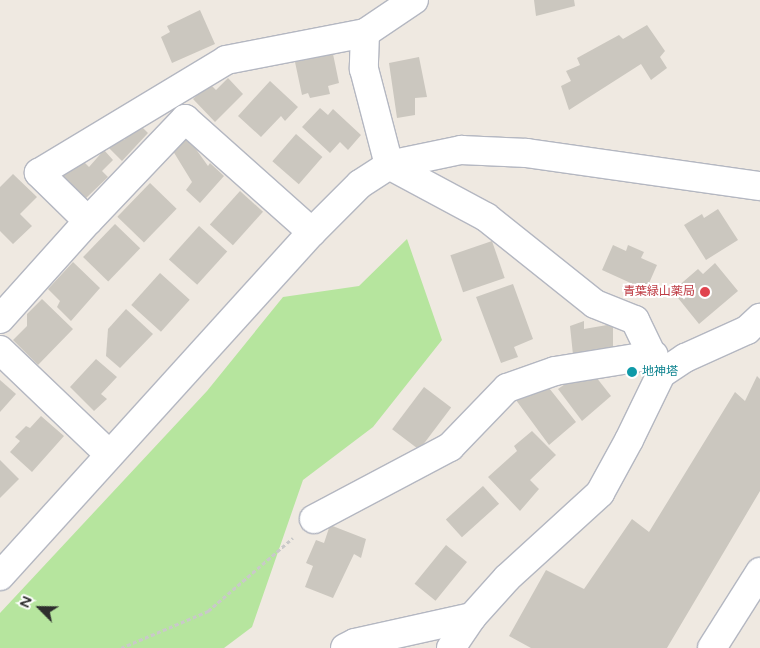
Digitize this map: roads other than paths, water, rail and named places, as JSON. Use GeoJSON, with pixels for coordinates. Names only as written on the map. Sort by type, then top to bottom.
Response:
{"type":"FeatureCollection","features":[{"type":"Feature","properties":{"kind":"street"},"geometry":{"type":"LineString","coordinates":[[88,221],[39,173],[226,60],[366,33],[414,0]]}},
{"type":"Feature","properties":{"kind":"street"},"geometry":{"type":"LineString","coordinates":[[366,33],[364,69],[389,165],[486,217],[595,304],[635,320],[657,364],[629,440],[600,493],[507,578],[472,617],[451,648]]}},
{"type":"Feature","properties":{"kind":"street"},"geometry":{"type":"LineString","coordinates":[[0,319],[88,221],[185,119],[312,232]]}},
{"type":"Feature","properties":{"kind":"street"},"geometry":{"type":"LineString","coordinates":[[0,576],[312,232],[360,184],[389,165],[460,150],[527,153],[760,186]]}},
{"type":"Feature","properties":{"kind":"street"},"geometry":{"type":"LineString","coordinates":[[314,519],[450,448],[508,388],[554,371],[657,364],[686,358],[747,330],[760,318]]}},
{"type":"Feature","properties":{"kind":"street"},"geometry":{"type":"LineString","coordinates":[[0,350],[109,454]]}},
{"type":"Feature","properties":{"kind":"street"},"geometry":{"type":"LineString","coordinates":[[712,648],[760,572]]}},
{"type":"Feature","properties":{"kind":"street"},"geometry":{"type":"LineString","coordinates":[[345,648],[355,643],[472,617]]}},
{"type":"Feature","properties":{"kind":"place","name":"青葉緑山薬局"},"geometry":{"type":"Point","coordinates":[705,292]}},
{"type":"Feature","properties":{"kind":"place","name":"地神塔"},"geometry":{"type":"Point","coordinates":[632,372]}}]}
